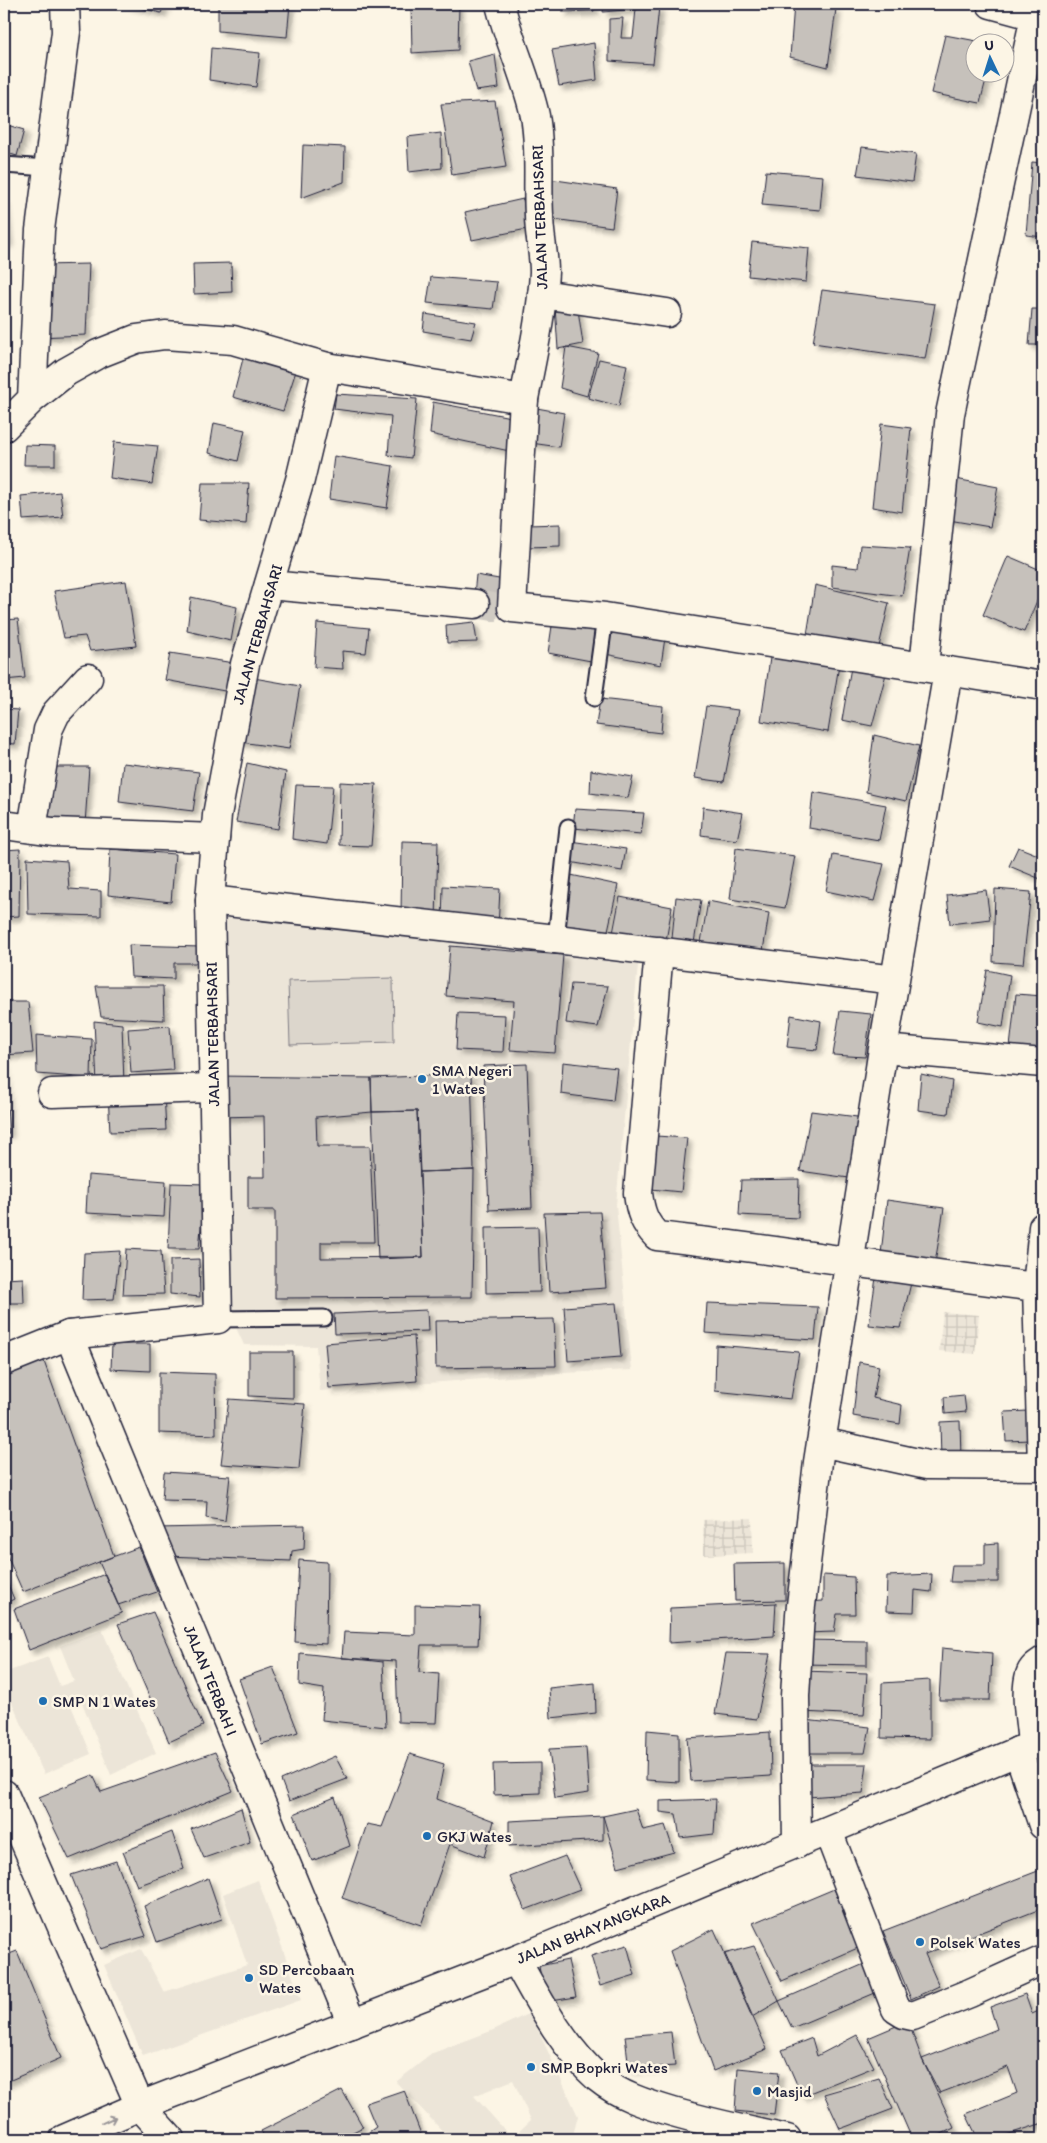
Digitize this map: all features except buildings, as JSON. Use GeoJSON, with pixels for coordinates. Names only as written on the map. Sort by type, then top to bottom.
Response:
{"type":"FeatureCollection","features":[{"type":"Feature","properties":{"kind":"street"},"geometry":{"type":"LineString","coordinates":[[32,399],[40,230],[66,32],[65,4]]}},
{"type":"Feature","properties":{"kind":"street","name":"JALAN TERBAHSARI"},"geometry":{"type":"LineString","coordinates":[[495,607],[544,270],[538,214],[540,167],[535,117],[525,80],[507,34],[500,4]]}},
{"type":"Feature","properties":{"kind":"street"},"geometry":{"type":"LineString","coordinates":[[797,1844],[795,1686],[800,1614],[821,1442],[895,980],[936,668],[950,414],[1039,17],[991,4]]}},
{"type":"Feature","properties":{"kind":"street"},"geometry":{"type":"LineString","coordinates":[[542,294],[667,313]]}},
{"type":"Feature","properties":{"kind":"street"},"geometry":{"type":"LineString","coordinates":[[4,427],[32,399],[66,372],[98,354],[136,340],[165,335],[233,340],[327,367],[524,399]]}},
{"type":"Feature","properties":{"kind":"street","name":"JALAN TERBAHSARI"},"geometry":{"type":"LineString","coordinates":[[218,1319],[212,1088],[210,900],[217,815],[229,739],[245,664],[300,480],[327,367]]}},
{"type":"Feature","properties":{"kind":"street"},"geometry":{"type":"LineString","coordinates":[[269,585],[606,617],[1043,686]]}},
{"type":"Feature","properties":{"kind":"street"},"geometry":{"type":"LineString","coordinates":[[32,829],[48,730],[56,713],[88,678]]}},
{"type":"Feature","properties":{"kind":"street"},"geometry":{"type":"LineString","coordinates":[[4,825],[53,832],[215,838]]}},
{"type":"Feature","properties":{"kind":"street"},"geometry":{"type":"LineString","coordinates":[[210,900],[895,980]]}},
{"type":"Feature","properties":{"kind":"street"},"geometry":{"type":"LineString","coordinates":[[659,951],[638,1193],[639,1208],[649,1228],[657,1236],[754,1247],[849,1263],[1037,1287]]}},
{"type":"Feature","properties":{"kind":"street"},"geometry":{"type":"LineString","coordinates":[[883,1049],[1043,1063]]}},
{"type":"Feature","properties":{"kind":"street"},"geometry":{"type":"LineString","coordinates":[[52,1093],[212,1088]]}},
{"type":"Feature","properties":{"kind":"street"},"geometry":{"type":"LineString","coordinates":[[821,1442],[927,1465],[976,1467],[1043,1466],[1037,1287],[1043,1227]]}},
{"type":"Feature","properties":{"kind":"street"},"geometry":{"type":"LineString","coordinates":[[4,1361],[69,1335],[218,1319]]}},
{"type":"Feature","properties":{"kind":"street","name":"JALAN TERBAH I"},"geometry":{"type":"LineString","coordinates":[[69,1335],[352,2024]]}},
{"type":"Feature","properties":{"kind":"street"},"geometry":{"type":"LineString","coordinates":[[1043,1661],[1035,1666],[1030,1674],[1028,1686],[1031,1746],[1043,1825]]}},
{"type":"Feature","properties":{"kind":"street","name":"JALAN BHAYANGKARA"},"geometry":{"type":"LineString","coordinates":[[64,2139],[140,2106],[516,1960],[1031,1746]]}},
{"type":"Feature","properties":{"kind":"street"},"geometry":{"type":"LineString","coordinates":[[4,1794],[140,2106],[170,2139]]}},
{"type":"Feature","properties":{"kind":"street"},"geometry":{"type":"LineString","coordinates":[[828,1831],[896,2009],[904,2014],[913,2016],[1043,1960]]}},
{"type":"Feature","properties":{"kind":"street"},"geometry":{"type":"LineString","coordinates":[[516,1960],[543,2009],[576,2056],[599,2078],[624,2096],[713,2124],[788,2139]]}},
{"type":"Feature","properties":{"kind":"lane"},"geometry":{"type":"LineString","coordinates":[[4,165],[47,168]]}},
{"type":"Feature","properties":{"kind":"lane"},"geometry":{"type":"LineString","coordinates":[[594,698],[606,617]]}},
{"type":"Feature","properties":{"kind":"lane"},"geometry":{"type":"LineString","coordinates":[[556,939],[568,827]]}},
{"type":"Feature","properties":{"kind":"lane"},"geometry":{"type":"LineString","coordinates":[[218,1319],[324,1318]]}},
{"type":"Feature","properties":{"kind":"shaded area","name":"SMA Negeri 1 Wates"},"geometry":{"type":"Polygon","coordinates":[[[214,906],[639,954],[616,1205],[632,1370],[563,1373],[320,1391],[316,1346],[244,1345],[219,1291],[214,906]]]}},
{"type":"Feature","properties":{"kind":"shaded area"},"geometry":{"type":"Polygon","coordinates":[[[393,978],[394,1042],[290,1045],[288,981],[393,978]]]}},
{"type":"Feature","properties":{"kind":"shaded area"},"geometry":{"type":"Polygon","coordinates":[[[943,1312],[979,1315],[975,1354],[939,1351],[943,1312]]]}},
{"type":"Feature","properties":{"kind":"shaded area"},"geometry":{"type":"Polygon","coordinates":[[[752,1518],[753,1553],[704,1555],[703,1520],[752,1518]]]}},
{"type":"Feature","properties":{"kind":"shaded area","name":"SMP N 1 Wates"},"geometry":{"type":"Polygon","coordinates":[[[102,1630],[156,1753],[111,1775],[81,1700],[70,1703],[91,1754],[44,1774],[4,1684],[4,1673],[48,1657],[60,1686],[74,1681],[60,1646],[102,1630]]]}},
{"type":"Feature","properties":{"kind":"shaded area","name":"SD Percobaan Wates"},"geometry":{"type":"Polygon","coordinates":[[[258,1880],[301,2000],[143,2056],[104,1965],[141,1949],[164,1992],[247,1965],[223,1894],[258,1880]]]}},
{"type":"Feature","properties":{"kind":"shaded area","name":"SMP Bopkri Wates"},"geometry":{"type":"Polygon","coordinates":[[[530,2013],[578,2116],[573,2135],[568,2139],[450,2139],[396,2082],[433,2053],[491,2031],[530,2013]],[[513,2080],[474,2096],[512,2138],[531,2120],[513,2080]]]}},
{"type":"Feature","properties":{"kind":"tunnel"},"geometry":{"type":"LineString","coordinates":[[475,604],[499,608]]}},
{"type":"Feature","properties":{"kind":"place","name":"SMA Negeri 1 Wates"},"geometry":{"type":"Point","coordinates":[422,1079]}},
{"type":"Feature","properties":{"kind":"place","name":"SMP N 1 Wates"},"geometry":{"type":"Point","coordinates":[43,1701]}},
{"type":"Feature","properties":{"kind":"place","name":"GKJ Wates"},"geometry":{"type":"Point","coordinates":[427,1836]}},
{"type":"Feature","properties":{"kind":"place","name":"Polsek Wates"},"geometry":{"type":"Point","coordinates":[920,1942]}},
{"type":"Feature","properties":{"kind":"place","name":"SD Percobaan Wates"},"geometry":{"type":"Point","coordinates":[249,1978]}},
{"type":"Feature","properties":{"kind":"place","name":"SMP Bopkri Wates"},"geometry":{"type":"Point","coordinates":[531,2067]}},
{"type":"Feature","properties":{"kind":"place","name":"Masjid"},"geometry":{"type":"Point","coordinates":[757,2091]}}]}
